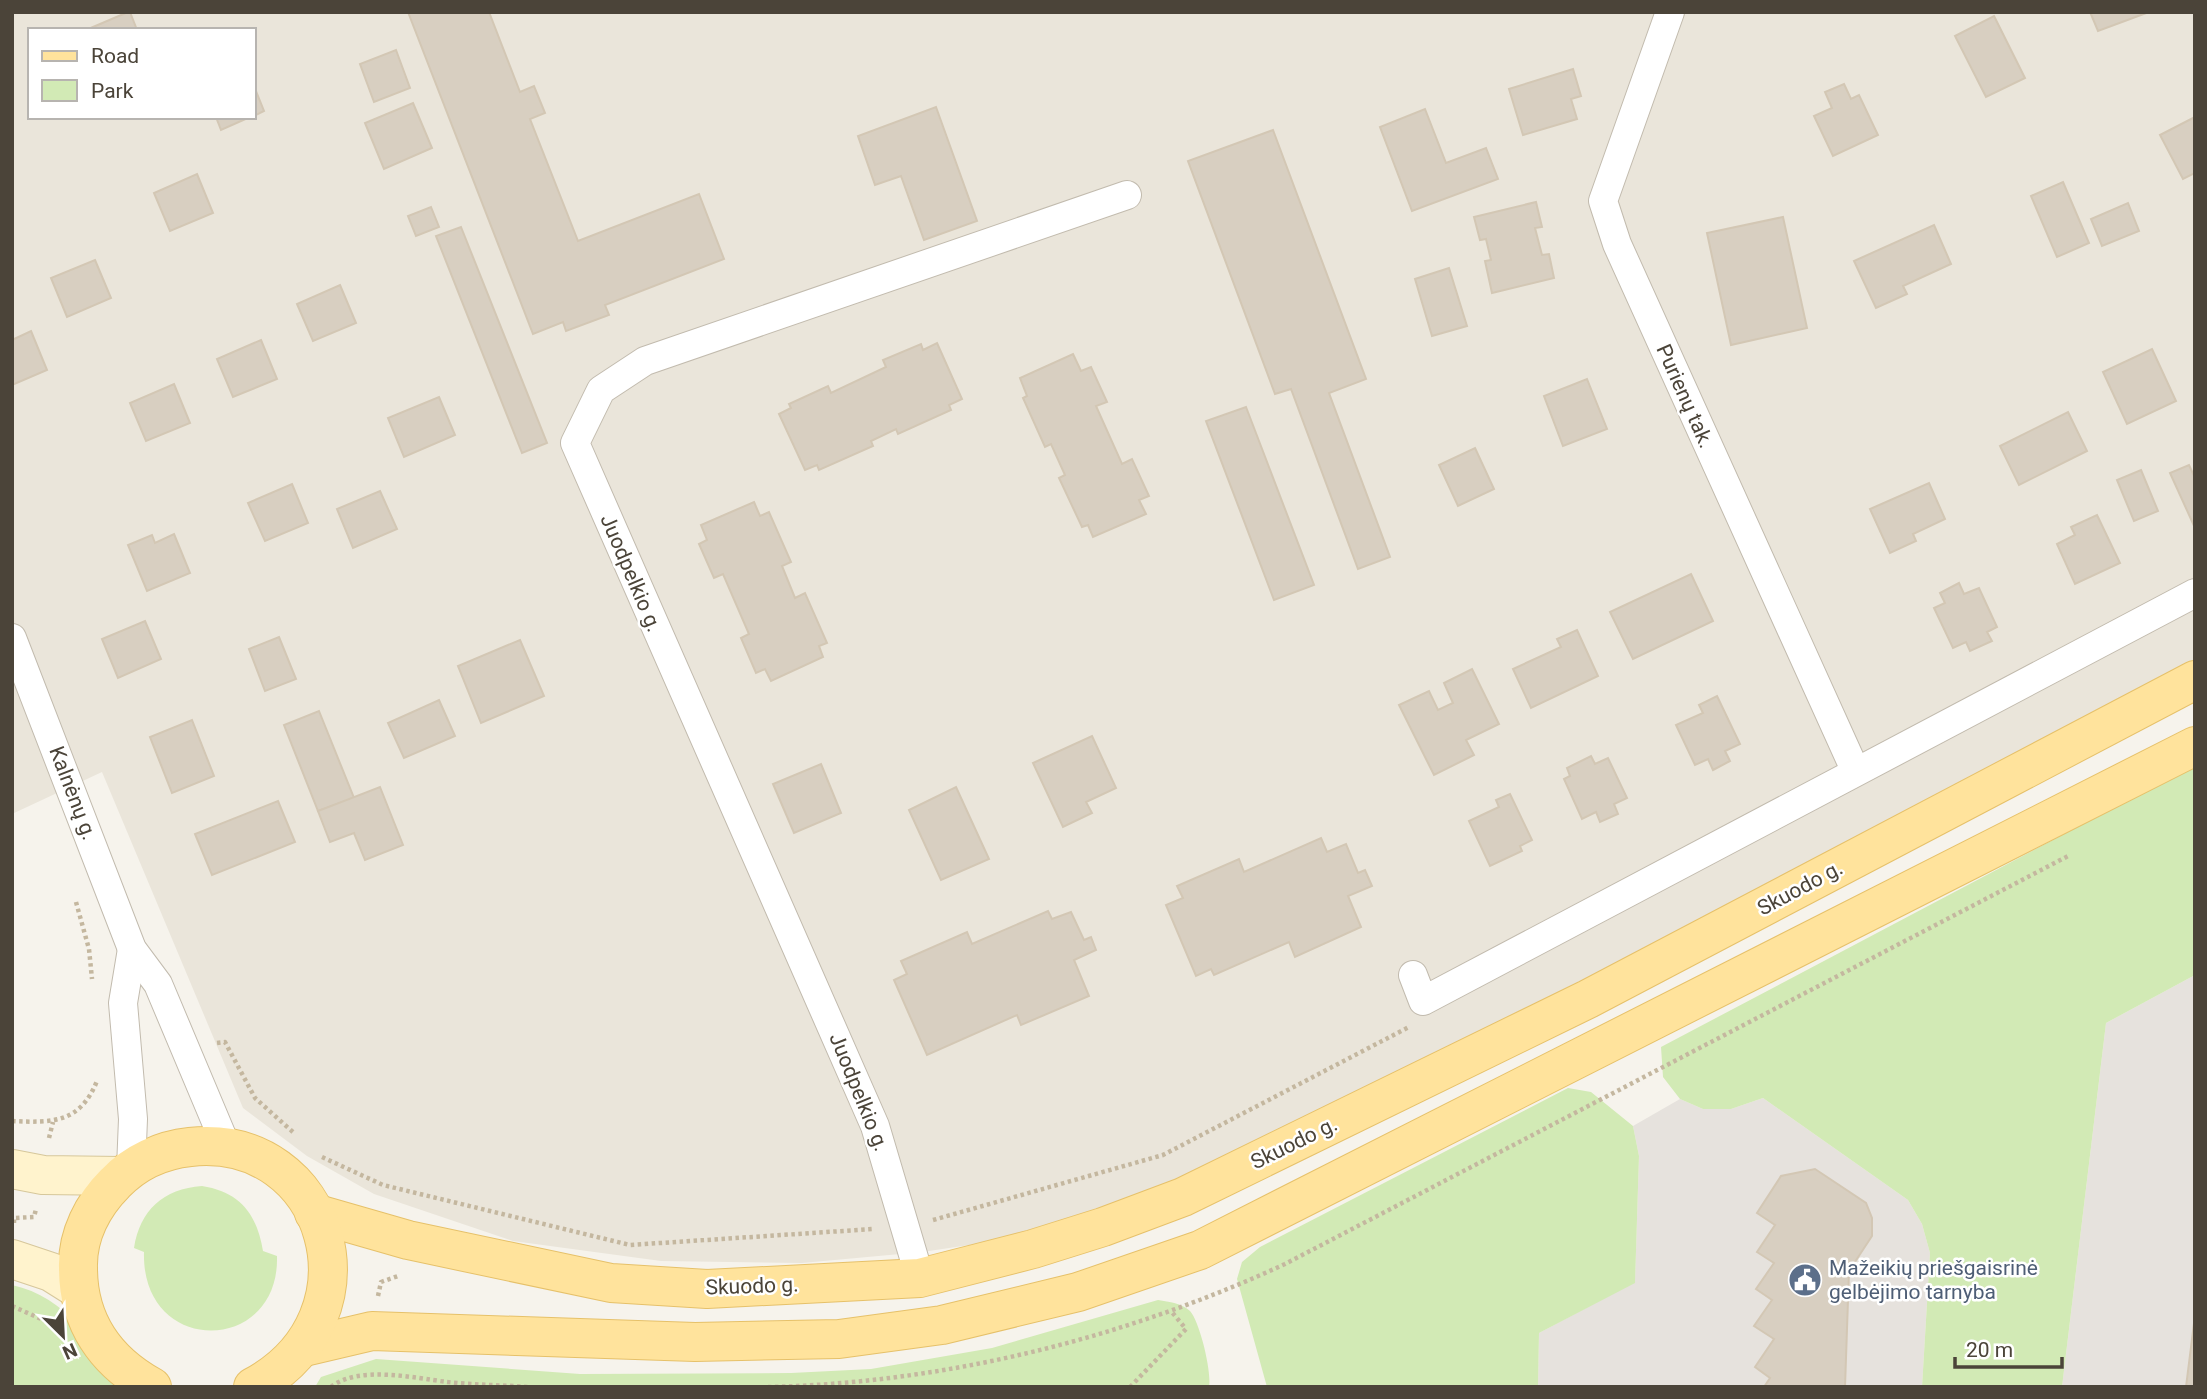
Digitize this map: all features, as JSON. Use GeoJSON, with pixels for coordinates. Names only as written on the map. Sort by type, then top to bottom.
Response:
{"type":"FeatureCollection","features":[{"type":"Feature","properties":{"kind":"main road","name":"Skuodo g."},"geometry":{"type":"LineString","coordinates":[[314,1213],[408,1240],[611,1283],[707,1289],[920,1278],[1080,1235],[1183,1197],[1588,999],[2195,680]]}},
{"type":"Feature","properties":{"kind":"main road"},"geometry":{"type":"LineString","coordinates":[[304,1347],[372,1331],[695,1342],[839,1339],[942,1325],[1078,1292],[1200,1250],[2195,746]]}},
{"type":"Feature","properties":{"kind":"main road"},"geometry":{"type":"LineString","coordinates":[[152,1387],[129,1374],[103,1347],[84,1314],[78,1289],[79,1251],[90,1215],[126,1172],[153,1156],[177,1149],[227,1148],[254,1156],[278,1170],[299,1189],[314,1213],[325,1239],[329,1267],[327,1295],[319,1322],[304,1347],[268,1382]]}},
{"type":"Feature","properties":{"kind":"main road"},"geometry":{"type":"LineString","coordinates":[[12,1169],[43,1175],[126,1172]]}},
{"type":"Feature","properties":{"kind":"main road"},"geometry":{"type":"LineString","coordinates":[[12,1259],[51,1272],[78,1289]]}},
{"type":"Feature","properties":{"kind":"street","name":"Purienų tak."},"geometry":{"type":"LineString","coordinates":[[1670,12],[1603,201],[1628,268],[1855,770]]}},
{"type":"Feature","properties":{"kind":"street","name":"Juodpelkio g."},"geometry":{"type":"LineString","coordinates":[[920,1278],[875,1126],[575,443],[600,390],[645,361],[1127,195]]}},
{"type":"Feature","properties":{"kind":"street"},"geometry":{"type":"LineString","coordinates":[[1413,975],[1423,1001],[1855,770],[2195,593]]}},
{"type":"Feature","properties":{"kind":"street","name":"Kalnėnų g."},"geometry":{"type":"LineString","coordinates":[[12,638],[132,949],[158,984],[227,1148]]}},
{"type":"Feature","properties":{"kind":"street"},"geometry":{"type":"LineString","coordinates":[[126,1172],[133,1119],[122,1003],[132,949]]}},
{"type":"Feature","properties":{"kind":"path"},"geometry":{"type":"LineString","coordinates":[[74,893],[89,949],[93,987]]}},
{"type":"Feature","properties":{"kind":"path"},"geometry":{"type":"LineString","coordinates":[[184,1049],[225,1042],[255,1098],[305,1142]]}},
{"type":"Feature","properties":{"kind":"path"},"geometry":{"type":"LineString","coordinates":[[12,1121],[52,1122],[73,1114],[90,1098],[99,1076]]}},
{"type":"Feature","properties":{"kind":"path"},"geometry":{"type":"LineString","coordinates":[[315,1151],[325,1160],[383,1185],[630,1245],[907,1227],[1163,1155]]}},
{"type":"Feature","properties":{"kind":"path"},"geometry":{"type":"LineString","coordinates":[[370,1377],[372,1331],[381,1282],[397,1279],[418,1194]]}},
{"type":"Feature","properties":{"kind":"path"},"geometry":{"type":"LineString","coordinates":[[1130,1387],[1186,1329],[1171,1311]]}},
{"type":"Feature","properties":{"kind":"path"},"geometry":{"type":"LineString","coordinates":[[331,1387],[341,1378],[398,1374],[448,1382],[529,1387]]}},
{"type":"Feature","properties":{"kind":"path"},"geometry":{"type":"LineString","coordinates":[[859,1381],[864,1387]]}},
{"type":"Feature","properties":{"kind":"shaded area"},"geometry":{"type":"Polygon","coordinates":[[[12,12],[2195,12],[2195,666],[1412,1075],[1128,1200],[1017,1238],[922,1252],[802,1263],[661,1261],[513,1241],[374,1194],[307,1156],[243,1108],[102,772],[12,814],[12,12]]]}},
{"type":"Feature","properties":{"kind":"shaded area"},"geometry":{"type":"Polygon","coordinates":[[[2195,975],[2195,1387],[2062,1387],[2106,1023],[2195,975]]]}},
{"type":"Feature","properties":{"kind":"shaded area"},"geometry":{"type":"Polygon","coordinates":[[[1763,1098],[1908,1200],[1922,1224],[1930,1253],[1922,1387],[1538,1387],[1539,1333],[1635,1282],[1639,1156],[1633,1126],[1680,1099],[1703,1109],[1731,1109],[1763,1098]]]}},
{"type":"Feature","properties":{"kind":"green space"},"geometry":{"type":"Polygon","coordinates":[[[2195,765],[2195,975],[2106,1023],[2062,1387],[1922,1387],[1930,1253],[1922,1224],[1908,1200],[1763,1098],[1731,1109],[1703,1109],[1680,1099],[1663,1077],[1661,1047],[2195,765]]]}},
{"type":"Feature","properties":{"kind":"green space"},"geometry":{"type":"Polygon","coordinates":[[[1568,1088],[1591,1092],[1633,1126],[1639,1156],[1635,1283],[1539,1333],[1538,1387],[1267,1387],[1237,1279],[1242,1262],[1260,1247],[1568,1088]]]}},
{"type":"Feature","properties":{"kind":"green space"},"geometry":{"type":"Polygon","coordinates":[[[202,1186],[227,1193],[236,1199],[251,1216],[263,1251],[277,1256],[272,1289],[257,1312],[235,1326],[210,1330],[186,1326],[164,1311],[149,1286],[144,1252],[134,1248],[142,1223],[156,1204],[176,1192],[202,1186]]]}},
{"type":"Feature","properties":{"kind":"green space"},"geometry":{"type":"Polygon","coordinates":[[[12,1285],[49,1300],[64,1311],[91,1339],[127,1387],[12,1387],[12,1285]]]}},
{"type":"Feature","properties":{"kind":"green space"},"geometry":{"type":"Polygon","coordinates":[[[1158,1300],[1183,1306],[1194,1317],[1207,1360],[1209,1387],[315,1387],[321,1377],[376,1359],[580,1374],[791,1373],[871,1369],[992,1348],[1158,1300]]]}},
{"type":"Feature","properties":{"kind":"building"},"geometry":{"type":"Polygon","coordinates":[[[128,12],[136,28],[91,28],[128,12]]]}},
{"type":"Feature","properties":{"kind":"building"},"geometry":{"type":"Polygon","coordinates":[[[408,12],[489,12],[520,92],[534,86],[545,113],[530,119],[578,241],[699,194],[724,259],[605,305],[609,315],[566,331],[563,322],[533,334],[408,12]]]}},
{"type":"Feature","properties":{"kind":"building"},"geometry":{"type":"Polygon","coordinates":[[[2090,12],[2149,12],[2098,31],[2090,12]]]}},
{"type":"Feature","properties":{"kind":"building"},"geometry":{"type":"Polygon","coordinates":[[[1994,16],[2025,78],[1986,97],[1955,36],[1994,16]]]}},
{"type":"Feature","properties":{"kind":"building"},"geometry":{"type":"Polygon","coordinates":[[[396,50],[410,88],[374,102],[360,64],[396,50]]]}},
{"type":"Feature","properties":{"kind":"building"},"geometry":{"type":"Polygon","coordinates":[[[1573,69],[1581,96],[1571,99],[1577,119],[1523,135],[1509,89],[1573,69]]]}},
{"type":"Feature","properties":{"kind":"building"},"geometry":{"type":"Polygon","coordinates":[[[1844,84],[1851,99],[1859,95],[1878,135],[1833,156],[1814,116],[1832,108],[1825,92],[1844,84]]]}},
{"type":"Feature","properties":{"kind":"building"},"geometry":{"type":"Polygon","coordinates":[[[256,91],[264,111],[256,115],[256,91]]]}},
{"type":"Feature","properties":{"kind":"building"},"geometry":{"type":"Polygon","coordinates":[[[413,103],[432,148],[384,169],[365,123],[413,103]]]}},
{"type":"Feature","properties":{"kind":"building"},"geometry":{"type":"Polygon","coordinates":[[[936,107],[977,221],[924,240],[901,176],[875,185],[858,136],[936,107]]]}},
{"type":"Feature","properties":{"kind":"building"},"geometry":{"type":"Polygon","coordinates":[[[1425,109],[1446,163],[1486,148],[1498,179],[1412,211],[1380,127],[1425,109]]]}},
{"type":"Feature","properties":{"kind":"building"},"geometry":{"type":"Polygon","coordinates":[[[2195,117],[2195,173],[2183,179],[2160,135],[2195,117]]]}},
{"type":"Feature","properties":{"kind":"building"},"geometry":{"type":"Polygon","coordinates":[[[217,119],[246,119],[221,130],[217,119]]]}},
{"type":"Feature","properties":{"kind":"building"},"geometry":{"type":"Polygon","coordinates":[[[1273,130],[1366,379],[1329,393],[1390,557],[1358,569],[1291,389],[1275,394],[1188,161],[1273,130]]]}},
{"type":"Feature","properties":{"kind":"building"},"geometry":{"type":"Polygon","coordinates":[[[197,174],[213,213],[170,231],[154,193],[197,174]]]}},
{"type":"Feature","properties":{"kind":"building"},"geometry":{"type":"Polygon","coordinates":[[[2063,182],[2089,243],[2057,257],[2031,196],[2063,182]]]}},
{"type":"Feature","properties":{"kind":"building"},"geometry":{"type":"Polygon","coordinates":[[[1536,202],[1542,227],[1535,228],[1542,255],[1549,254],[1554,278],[1492,293],[1485,261],[1491,260],[1486,239],[1480,240],[1474,217],[1536,202]]]}},
{"type":"Feature","properties":{"kind":"building"},"geometry":{"type":"Polygon","coordinates":[[[2128,203],[2139,231],[2102,246],[2091,219],[2128,203]]]}},
{"type":"Feature","properties":{"kind":"building"},"geometry":{"type":"Polygon","coordinates":[[[431,207],[439,227],[416,236],[408,216],[431,207]]]}},
{"type":"Feature","properties":{"kind":"building"},"geometry":{"type":"Polygon","coordinates":[[[1783,217],[1807,328],[1731,345],[1707,233],[1783,217]]]}},
{"type":"Feature","properties":{"kind":"building"},"geometry":{"type":"Polygon","coordinates":[[[1934,225],[1951,264],[1903,286],[1907,294],[1876,308],[1854,261],[1934,225]]]}},
{"type":"Feature","properties":{"kind":"building"},"geometry":{"type":"Polygon","coordinates":[[[461,227],[547,443],[522,453],[436,236],[461,227]]]}},
{"type":"Feature","properties":{"kind":"building"},"geometry":{"type":"Polygon","coordinates":[[[95,260],[111,298],[67,317],[51,278],[95,260]]]}},
{"type":"Feature","properties":{"kind":"building"},"geometry":{"type":"Polygon","coordinates":[[[1449,268],[1467,326],[1432,336],[1415,279],[1449,268]]]}},
{"type":"Feature","properties":{"kind":"building"},"geometry":{"type":"Polygon","coordinates":[[[340,285],[356,323],[313,341],[297,304],[340,285]]]}},
{"type":"Feature","properties":{"kind":"building"},"geometry":{"type":"Polygon","coordinates":[[[31,331],[47,370],[12,385],[12,340],[31,331]]]}},
{"type":"Feature","properties":{"kind":"building"},"geometry":{"type":"Polygon","coordinates":[[[261,340],[277,379],[233,397],[217,359],[261,340]]]}},
{"type":"Feature","properties":{"kind":"building"},"geometry":{"type":"Polygon","coordinates":[[[937,343],[962,399],[949,405],[951,410],[898,434],[896,429],[871,441],[873,446],[819,470],[817,465],[805,470],[779,414],[791,408],[789,404],[828,386],[831,393],[886,367],[883,360],[921,344],[923,350],[937,343]]]}},
{"type":"Feature","properties":{"kind":"building"},"geometry":{"type":"Polygon","coordinates":[[[2152,349],[2176,401],[2127,424],[2103,372],[2152,349]]]}},
{"type":"Feature","properties":{"kind":"building"},"geometry":{"type":"Polygon","coordinates":[[[1073,354],[1081,371],[1091,367],[1107,402],[1096,406],[1122,464],[1132,459],[1149,496],[1139,500],[1146,514],[1093,537],[1088,525],[1082,527],[1059,478],[1065,475],[1051,444],[1045,447],[1023,398],[1027,396],[1020,378],[1073,354]]]}},
{"type":"Feature","properties":{"kind":"building"},"geometry":{"type":"Polygon","coordinates":[[[1587,379],[1607,429],[1563,446],[1544,396],[1587,379]]]}},
{"type":"Feature","properties":{"kind":"building"},"geometry":{"type":"Polygon","coordinates":[[[174,384],[190,423],[146,441],[130,403],[174,384]]]}},
{"type":"Feature","properties":{"kind":"building"},"geometry":{"type":"Polygon","coordinates":[[[439,397],[455,435],[404,457],[388,418],[439,397]]]}},
{"type":"Feature","properties":{"kind":"building"},"geometry":{"type":"Polygon","coordinates":[[[1246,407],[1314,585],[1274,600],[1206,421],[1246,407]]]}},
{"type":"Feature","properties":{"kind":"building"},"geometry":{"type":"Polygon","coordinates":[[[2068,412],[2087,451],[2019,485],[2000,446],[2068,412]]]}},
{"type":"Feature","properties":{"kind":"building"},"geometry":{"type":"Polygon","coordinates":[[[1475,448],[1494,489],[1458,506],[1439,465],[1475,448]]]}},
{"type":"Feature","properties":{"kind":"building"},"geometry":{"type":"Polygon","coordinates":[[[2189,465],[2195,478],[2195,528],[2170,473],[2189,465]]]}},
{"type":"Feature","properties":{"kind":"building"},"geometry":{"type":"Polygon","coordinates":[[[2141,470],[2158,511],[2134,521],[2117,480],[2141,470]]]}},
{"type":"Feature","properties":{"kind":"building"},"geometry":{"type":"Polygon","coordinates":[[[1929,483],[1945,519],[1913,534],[1916,541],[1890,553],[1870,509],[1929,483]]]}},
{"type":"Feature","properties":{"kind":"building"},"geometry":{"type":"Polygon","coordinates":[[[292,484],[308,523],[265,541],[248,503],[292,484]]]}},
{"type":"Feature","properties":{"kind":"building"},"geometry":{"type":"Polygon","coordinates":[[[380,491],[397,529],[353,548],[337,509],[380,491]]]}},
{"type":"Feature","properties":{"kind":"building"},"geometry":{"type":"Polygon","coordinates":[[[754,502],[760,516],[769,512],[791,562],[782,566],[795,598],[805,593],[827,643],[819,646],[823,657],[771,681],[765,669],[756,673],[741,638],[749,634],[723,574],[714,578],[699,544],[707,540],[701,525],[754,502]]]}},
{"type":"Feature","properties":{"kind":"building"},"geometry":{"type":"Polygon","coordinates":[[[2097,515],[2120,563],[2075,584],[2057,544],[2075,535],[2071,527],[2097,515]]]}},
{"type":"Feature","properties":{"kind":"building"},"geometry":{"type":"Polygon","coordinates":[[[174,534],[190,573],[147,591],[128,545],[152,535],[155,543],[174,534]]]}},
{"type":"Feature","properties":{"kind":"building"},"geometry":{"type":"Polygon","coordinates":[[[1691,574],[1713,621],[1633,659],[1610,612],[1691,574]]]}},
{"type":"Feature","properties":{"kind":"building"},"geometry":{"type":"Polygon","coordinates":[[[1959,583],[1964,594],[1979,588],[1997,627],[1987,632],[1992,641],[1970,651],[1966,642],[1953,648],[1934,608],[1945,603],[1940,593],[1959,583]]]}},
{"type":"Feature","properties":{"kind":"building"},"geometry":{"type":"Polygon","coordinates":[[[145,621],[161,659],[118,678],[102,639],[145,621]]]}},
{"type":"Feature","properties":{"kind":"building"},"geometry":{"type":"Polygon","coordinates":[[[1577,630],[1598,676],[1531,708],[1513,669],[1561,647],[1557,639],[1577,630]]]}},
{"type":"Feature","properties":{"kind":"building"},"geometry":{"type":"Polygon","coordinates":[[[279,637],[296,679],[265,691],[249,649],[279,637]]]}},
{"type":"Feature","properties":{"kind":"building"},"geometry":{"type":"Polygon","coordinates":[[[520,640],[544,696],[481,723],[458,666],[520,640]]]}},
{"type":"Feature","properties":{"kind":"building"},"geometry":{"type":"Polygon","coordinates":[[[1472,669],[1499,724],[1466,740],[1474,755],[1434,775],[1399,705],[1429,691],[1438,710],[1453,703],[1444,683],[1472,669]]]}},
{"type":"Feature","properties":{"kind":"building"},"geometry":{"type":"Polygon","coordinates":[[[1717,696],[1740,744],[1725,751],[1730,761],[1713,770],[1708,759],[1695,765],[1676,725],[1703,713],[1699,705],[1717,696]]]}},
{"type":"Feature","properties":{"kind":"building"},"geometry":{"type":"Polygon","coordinates":[[[439,700],[455,736],[404,758],[388,723],[439,700]]]}},
{"type":"Feature","properties":{"kind":"building"},"geometry":{"type":"Polygon","coordinates":[[[319,711],[354,798],[318,811],[284,725],[319,711]]]}},
{"type":"Feature","properties":{"kind":"building"},"geometry":{"type":"Polygon","coordinates":[[[192,720],[214,776],[172,793],[150,737],[192,720]]]}},
{"type":"Feature","properties":{"kind":"building"},"geometry":{"type":"Polygon","coordinates":[[[1092,736],[1116,788],[1086,802],[1092,813],[1063,827],[1033,763],[1092,736]]]}},
{"type":"Feature","properties":{"kind":"building"},"geometry":{"type":"Polygon","coordinates":[[[1591,756],[1595,764],[1608,758],[1627,798],[1614,804],[1618,814],[1600,822],[1596,812],[1582,819],[1564,779],[1570,776],[1567,768],[1591,756]]]}},
{"type":"Feature","properties":{"kind":"building"},"geometry":{"type":"Polygon","coordinates":[[[821,764],[841,813],[794,833],[773,784],[821,764]]]}},
{"type":"Feature","properties":{"kind":"building"},"geometry":{"type":"Polygon","coordinates":[[[380,787],[403,845],[365,860],[354,833],[330,842],[318,811],[380,787]]]}},
{"type":"Feature","properties":{"kind":"building"},"geometry":{"type":"Polygon","coordinates":[[[956,787],[989,859],[941,880],[909,810],[956,787]]]}},
{"type":"Feature","properties":{"kind":"building"},"geometry":{"type":"Polygon","coordinates":[[[1510,794],[1532,840],[1520,846],[1522,851],[1490,866],[1469,821],[1499,807],[1496,800],[1510,794]]]}},
{"type":"Feature","properties":{"kind":"building"},"geometry":{"type":"Polygon","coordinates":[[[278,801],[295,842],[212,875],[195,834],[278,801]]]}},
{"type":"Feature","properties":{"kind":"building"},"geometry":{"type":"Polygon","coordinates":[[[1321,838],[1327,852],[1346,844],[1358,873],[1365,870],[1372,886],[1348,896],[1361,927],[1295,957],[1289,942],[1214,975],[1211,969],[1196,976],[1166,905],[1183,898],[1177,886],[1239,859],[1244,872],[1321,838]]]}},
{"type":"Feature","properties":{"kind":"building"},"geometry":{"type":"Polygon","coordinates":[[[1048,911],[1052,919],[1071,912],[1084,940],[1091,937],[1096,950],[1074,960],[1089,996],[1021,1025],[1017,1015],[927,1055],[894,980],[907,974],[901,961],[967,932],[972,944],[1048,911]]]}},
{"type":"Feature","properties":{"kind":"building","name":"Mažeikių priešgaisrinė gelbėjimo tarnyba"},"geometry":{"type":"Polygon","coordinates":[[[1815,1169],[1866,1203],[1872,1218],[1872,1236],[1849,1271],[1845,1387],[1764,1387],[1770,1378],[1755,1367],[1774,1339],[1754,1326],[1772,1300],[1756,1289],[1774,1263],[1757,1252],[1775,1225],[1757,1213],[1781,1176],[1815,1169]]]}},
{"type":"Feature","properties":{"kind":"building"},"geometry":{"type":"Polygon","coordinates":[[[2195,1315],[2195,1387],[2186,1387],[2195,1315]]]}},
{"type":"Feature","properties":{"kind":"place","name":"Mažeikių priešgaisrinė gelbėjimo tarnyba"},"geometry":{"type":"Point","coordinates":[1805,1280]}}]}
